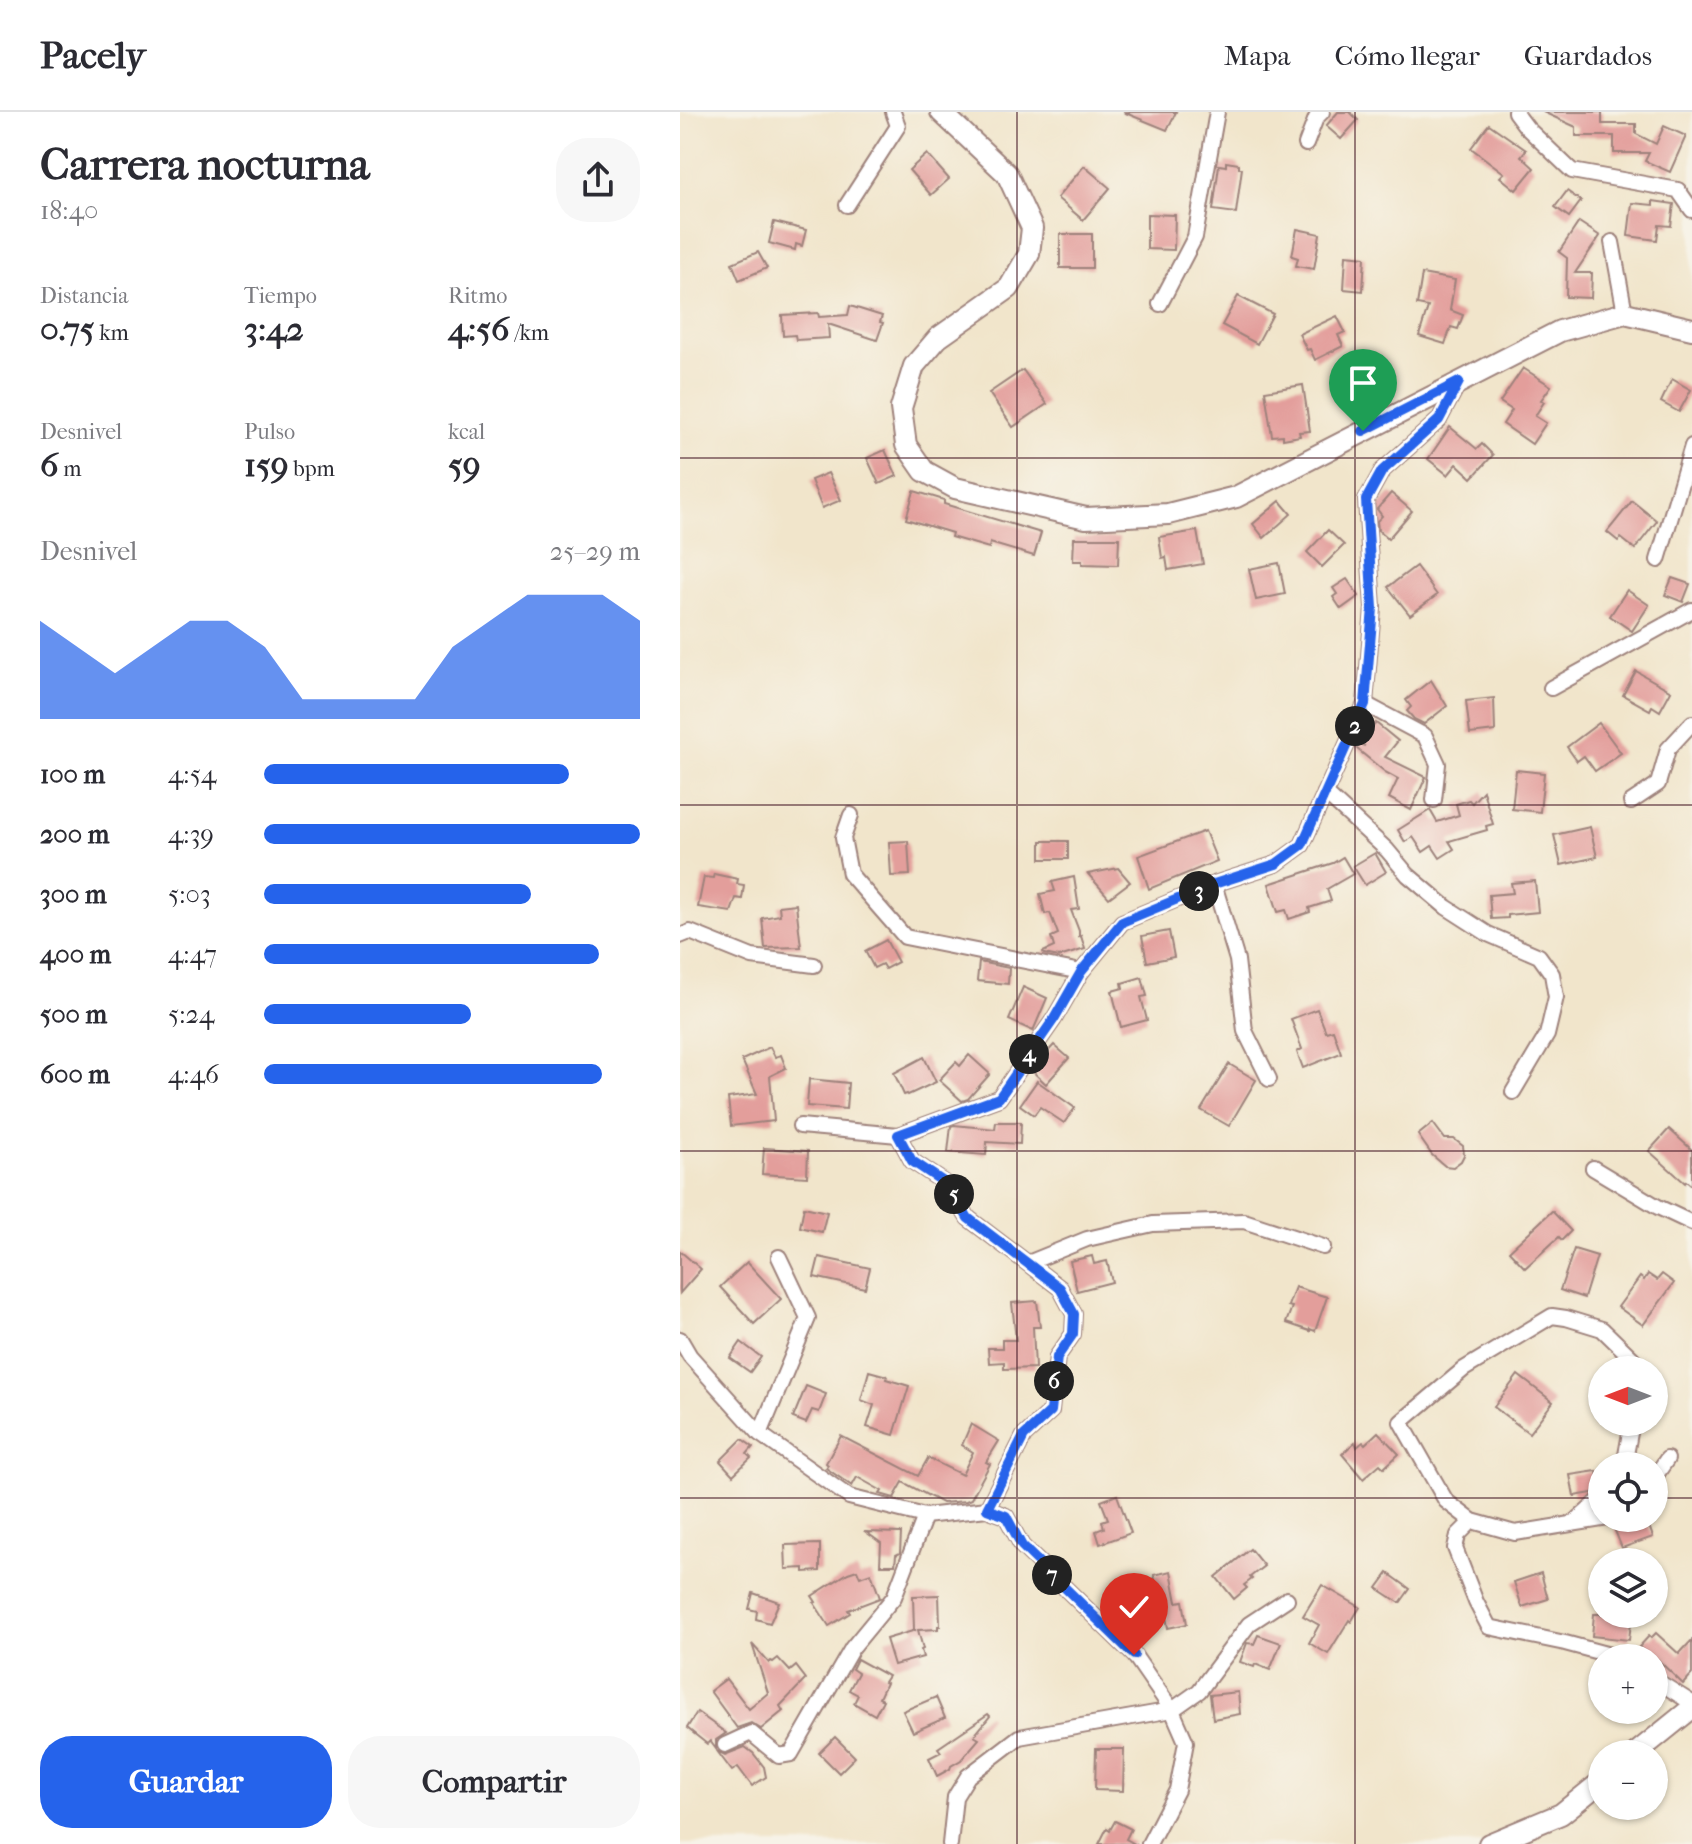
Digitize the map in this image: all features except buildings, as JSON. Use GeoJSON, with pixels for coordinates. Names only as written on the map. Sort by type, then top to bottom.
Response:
{"type":"FeatureCollection","features":[{"type":"Feature","properties":{"kind":"street"},"geometry":{"type":"LineString","coordinates":[[847,205],[898,126],[893,112]]}},
{"type":"Feature","properties":{"kind":"street"},"geometry":{"type":"LineString","coordinates":[[941,112],[1007,174],[1032,228],[1029,254],[1009,288],[938,338],[914,366],[901,408],[906,445],[924,471],[955,488],[1086,518],[1168,514],[1236,497],[1560,331],[1625,313],[1692,329]]}},
{"type":"Feature","properties":{"kind":"street"},"geometry":{"type":"LineString","coordinates":[[1160,304],[1195,237],[1217,112]]}},
{"type":"Feature","properties":{"kind":"street"},"geometry":{"type":"LineString","coordinates":[[1306,144],[1316,118],[1322,112]]}},
{"type":"Feature","properties":{"kind":"street"},"geometry":{"type":"LineString","coordinates":[[1515,112],[1527,128],[1572,171],[1678,190],[1692,210]]}},
{"type":"Feature","properties":{"kind":"street"},"geometry":{"type":"LineString","coordinates":[[1527,128],[1533,112]]}},
{"type":"Feature","properties":{"kind":"street"},"geometry":{"type":"LineString","coordinates":[[1612,242],[1625,313]]}},
{"type":"Feature","properties":{"kind":"street"},"geometry":{"type":"LineString","coordinates":[[800,1126],[898,1135],[999,1098],[1054,1019],[1081,972],[1122,922],[1214,884],[1276,864],[1302,845],[1365,704],[1373,608],[1366,500],[1382,471],[1439,420],[1459,382]]}},
{"type":"Feature","properties":{"kind":"street"},"geometry":{"type":"LineString","coordinates":[[1658,560],[1692,446]]}},
{"type":"Feature","properties":{"kind":"street"},"geometry":{"type":"LineString","coordinates":[[1551,688],[1692,610]]}},
{"type":"Feature","properties":{"kind":"street"},"geometry":{"type":"LineString","coordinates":[[1365,704],[1425,736],[1438,764],[1434,800]]}},
{"type":"Feature","properties":{"kind":"street"},"geometry":{"type":"LineString","coordinates":[[1631,802],[1658,784],[1668,749],[1692,723]]}},
{"type":"Feature","properties":{"kind":"street"},"geometry":{"type":"LineString","coordinates":[[1325,793],[1353,816],[1408,875],[1446,907],[1488,934],[1539,956],[1552,974],[1556,997],[1547,1035],[1513,1092]]}},
{"type":"Feature","properties":{"kind":"street"},"geometry":{"type":"LineString","coordinates":[[851,815],[843,838],[850,874],[905,937],[1081,972]]}},
{"type":"Feature","properties":{"kind":"street"},"geometry":{"type":"LineString","coordinates":[[1214,884],[1237,960],[1245,1031],[1269,1079]]}},
{"type":"Feature","properties":{"kind":"street"},"geometry":{"type":"LineString","coordinates":[[680,936],[690,932],[752,957],[814,965]]}},
{"type":"Feature","properties":{"kind":"street"},"geometry":{"type":"LineString","coordinates":[[898,1135],[912,1161],[948,1185],[968,1218],[1060,1288],[1074,1314],[1073,1334],[1057,1357],[1051,1411],[1024,1436],[987,1509]]}},
{"type":"Feature","properties":{"kind":"street"},"geometry":{"type":"LineString","coordinates":[[1593,1168],[1658,1207],[1692,1223]]}},
{"type":"Feature","properties":{"kind":"street"},"geometry":{"type":"LineString","coordinates":[[1028,1263],[1087,1239],[1153,1224],[1244,1221],[1323,1247]]}},
{"type":"Feature","properties":{"kind":"street"},"geometry":{"type":"LineString","coordinates":[[760,1434],[808,1318],[779,1257]]}},
{"type":"Feature","properties":{"kind":"street"},"geometry":{"type":"LineString","coordinates":[[1588,1520],[1515,1533],[1472,1521],[1446,1501],[1401,1422],[1464,1369],[1552,1316],[1602,1329],[1630,1356]]}},
{"type":"Feature","properties":{"kind":"street"},"geometry":{"type":"LineString","coordinates":[[680,1339],[690,1356],[760,1434],[849,1497],[925,1516],[987,1509],[1006,1516],[1022,1546],[1134,1655],[1172,1710],[1186,1742],[1177,1790],[1149,1844]]}},
{"type":"Feature","properties":{"kind":"street"},"geometry":{"type":"LineString","coordinates":[[1576,1522],[1588,1511]]}},
{"type":"Feature","properties":{"kind":"street"},"geometry":{"type":"LineString","coordinates":[[725,1745],[751,1733],[779,1756],[791,1754],[852,1648],[894,1597],[925,1516]]}},
{"type":"Feature","properties":{"kind":"street"},"geometry":{"type":"LineString","coordinates":[[1472,1521],[1458,1535],[1455,1548],[1489,1627],[1588,1649]]}},
{"type":"Feature","properties":{"kind":"street"},"geometry":{"type":"LineString","coordinates":[[950,1844],[955,1797],[968,1776],[1019,1737],[1172,1710],[1199,1691],[1249,1624],[1287,1599]]}},
{"type":"Feature","properties":{"kind":"street"},"geometry":{"type":"LineString","coordinates":[[1652,1740],[1692,1706],[1668,1689]]}},
{"type":"Feature","properties":{"kind":"street"},"geometry":{"type":"LineString","coordinates":[[1489,1844],[1561,1814],[1588,1792]]}},
{"type":"Feature","properties":{"kind":"route"},"geometry":{"type":"LineString","coordinates":[[1134,1655],[1022,1546],[1006,1516],[987,1509],[1024,1436],[1051,1411],[1057,1357],[1073,1334],[1074,1314],[1060,1288],[968,1218],[948,1185],[912,1161],[898,1135],[999,1098],[1054,1019],[1081,972],[1122,922],[1214,884],[1276,864],[1302,845],[1365,704],[1373,608],[1366,500],[1382,471],[1439,420],[1459,382],[1363,431]]}}]}
